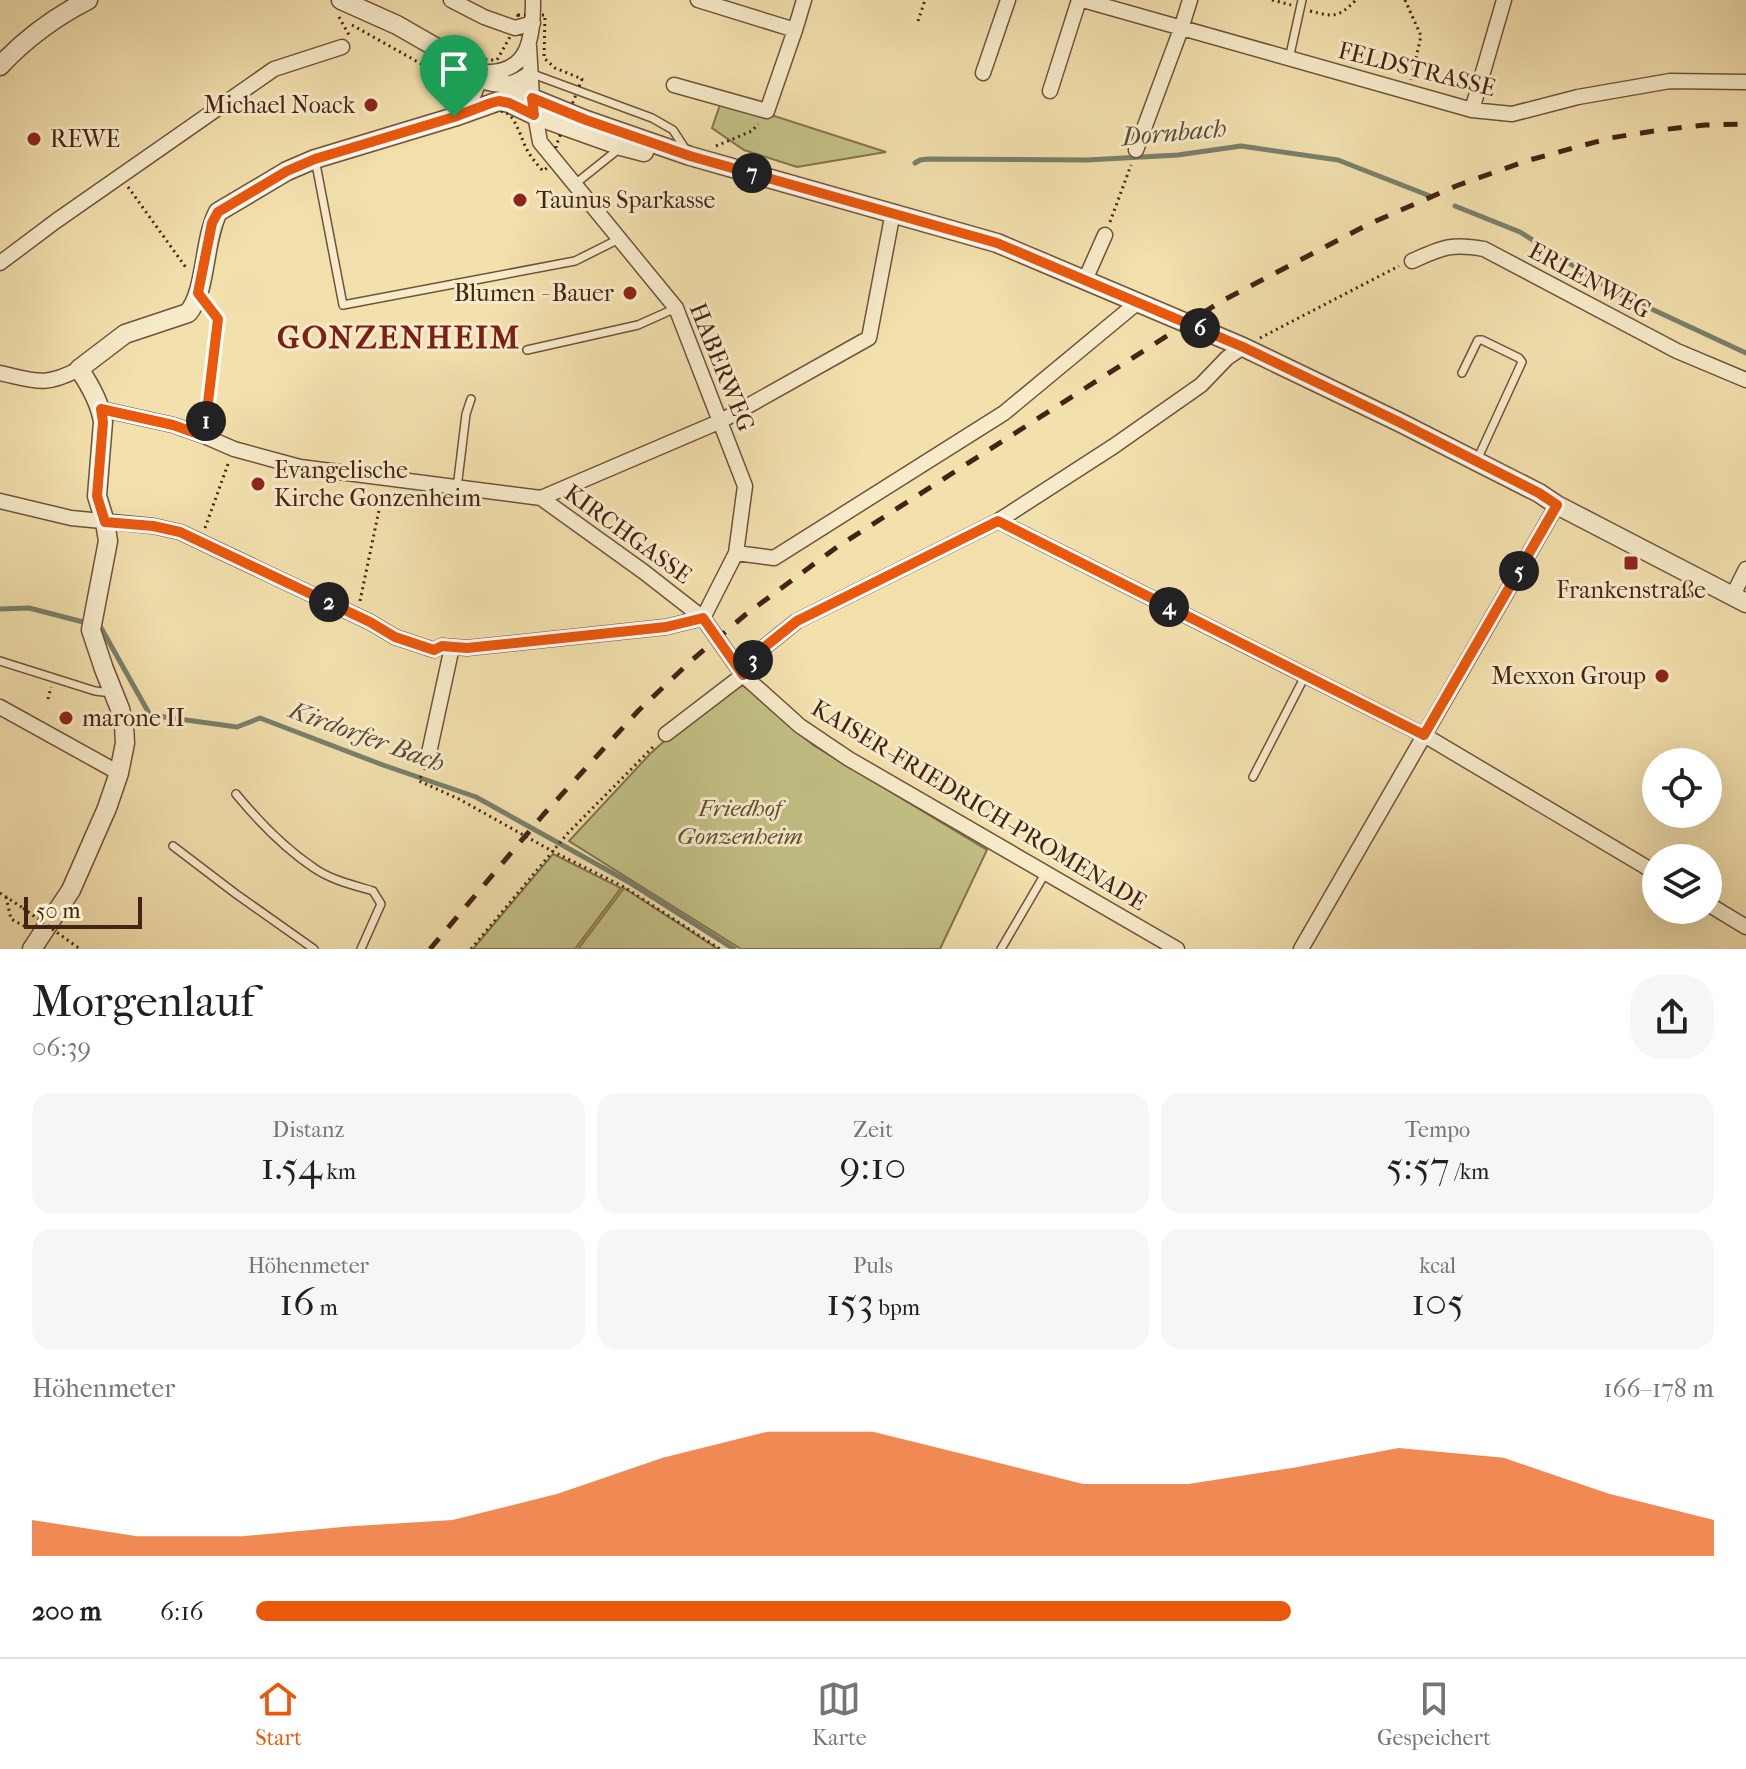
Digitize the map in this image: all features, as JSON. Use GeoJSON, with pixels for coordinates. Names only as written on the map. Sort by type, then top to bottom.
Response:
{"type":"FeatureCollection","features":[{"type":"Feature","properties":{"kind":"street"},"geometry":{"type":"LineString","coordinates":[[0,66],[39,30],[88,0]]}},
{"type":"Feature","properties":{"kind":"street"},"geometry":{"type":"LineString","coordinates":[[341,0],[471,81],[508,94],[621,146],[661,157],[690,156]]}},
{"type":"Feature","properties":{"kind":"street"},"geometry":{"type":"LineString","coordinates":[[451,0],[515,28],[533,23]]}},
{"type":"Feature","properties":{"kind":"street","name":"HABERWEG"},"geometry":{"type":"LineString","coordinates":[[533,0],[530,73],[540,142],[676,308],[745,486],[736,553],[703,618]]}},
{"type":"Feature","properties":{"kind":"street"},"geometry":{"type":"LineString","coordinates":[[698,0],[795,30]]}},
{"type":"Feature","properties":{"kind":"street"},"geometry":{"type":"LineString","coordinates":[[674,85],[767,111],[804,0]]}},
{"type":"Feature","properties":{"kind":"street"},"geometry":{"type":"LineString","coordinates":[[983,73],[1008,0]]}},
{"type":"Feature","properties":{"kind":"street","name":"FELDSTRASSE"},"geometry":{"type":"LineString","coordinates":[[1050,91],[1081,0],[1472,110],[1512,114],[1578,97],[1670,81],[1746,82]]}},
{"type":"Feature","properties":{"kind":"street"},"geometry":{"type":"LineString","coordinates":[[1136,150],[1190,0]]}},
{"type":"Feature","properties":{"kind":"street"},"geometry":{"type":"LineString","coordinates":[[1472,110],[1504,0]]}},
{"type":"Feature","properties":{"kind":"street"},"geometry":{"type":"LineString","coordinates":[[471,81],[511,66],[529,46]]}},
{"type":"Feature","properties":{"kind":"street"},"geometry":{"type":"LineString","coordinates":[[0,263],[274,69],[342,47]]}},
{"type":"Feature","properties":{"kind":"street"},"geometry":{"type":"LineString","coordinates":[[0,373],[44,383],[62,378],[125,334],[188,313],[194,305],[212,223],[218,212],[287,171],[315,159],[499,101],[530,73]]}},
{"type":"Feature","properties":{"kind":"street"},"geometry":{"type":"LineString","coordinates":[[454,117],[466,106],[471,81]]}},
{"type":"Feature","properties":{"kind":"street"},"geometry":{"type":"LineString","coordinates":[[533,106],[586,120],[690,156],[997,243],[1243,347],[1539,493],[1739,599],[1746,569]]}},
{"type":"Feature","properties":{"kind":"street"},"geometry":{"type":"LineString","coordinates":[[541,498],[721,421],[869,338],[893,212]]}},
{"type":"Feature","properties":{"kind":"street"},"geometry":{"type":"LineString","coordinates":[[1085,280],[1105,235]]}},
{"type":"Feature","properties":{"kind":"street","name":"ERLENWEG"},"geometry":{"type":"LineString","coordinates":[[1412,261],[1446,246],[1484,249],[1677,351],[1746,380]]}},
{"type":"Feature","properties":{"kind":"street"},"geometry":{"type":"LineString","coordinates":[[736,553],[774,558],[1004,413],[1138,302]]}},
{"type":"Feature","properties":{"kind":"street"},"geometry":{"type":"LineString","coordinates":[[666,734],[743,675],[757,653],[797,621],[998,521],[1201,385],[1227,358],[1243,347]]}},
{"type":"Feature","properties":{"kind":"street"},"geometry":{"type":"LineString","coordinates":[[39,944],[71,890],[107,808],[125,743],[124,725],[91,630],[108,541],[97,496],[103,422],[101,409],[79,369]]}},
{"type":"Feature","properties":{"kind":"street","name":"KIRCHGASSE"},"geometry":{"type":"LineString","coordinates":[[101,409],[173,425],[234,449],[300,467],[541,498],[703,618]]}},
{"type":"Feature","properties":{"kind":"street"},"geometry":{"type":"LineString","coordinates":[[0,501],[71,518],[153,526],[180,532],[395,637],[434,650],[442,646],[467,648],[666,627],[703,618]]}},
{"type":"Feature","properties":{"kind":"street"},"geometry":{"type":"LineString","coordinates":[[1301,949],[1557,505]]}},
{"type":"Feature","properties":{"kind":"street"},"geometry":{"type":"LineString","coordinates":[[998,521],[1424,735],[1642,865]]}},
{"type":"Feature","properties":{"kind":"street","name":"KAISER-FRIEDRICH-PROMENADE"},"geometry":{"type":"LineString","coordinates":[[703,618],[743,675],[800,726],[849,759],[1177,949]]}},
{"type":"Feature","properties":{"kind":"street"},"geometry":{"type":"LineString","coordinates":[[427,762],[452,647]]}},
{"type":"Feature","properties":{"kind":"street"},"geometry":{"type":"LineString","coordinates":[[0,707],[119,773]]}},
{"type":"Feature","properties":{"kind":"street"},"geometry":{"type":"LineString","coordinates":[[1722,912],[1746,927]]}},
{"type":"Feature","properties":{"kind":"lane"},"geometry":{"type":"LineString","coordinates":[[1289,59],[1302,4]]}},
{"type":"Feature","properties":{"kind":"lane"},"geometry":{"type":"LineString","coordinates":[[530,73],[652,118],[673,130],[690,156]]}},
{"type":"Feature","properties":{"kind":"lane"},"geometry":{"type":"LineString","coordinates":[[575,184],[621,146]]}},
{"type":"Feature","properties":{"kind":"lane"},"geometry":{"type":"LineString","coordinates":[[315,159],[343,305],[575,261],[619,239]]}},
{"type":"Feature","properties":{"kind":"lane"},"geometry":{"type":"LineString","coordinates":[[199,288],[218,319],[204,436]]}},
{"type":"Feature","properties":{"kind":"lane"},"geometry":{"type":"LineString","coordinates":[[527,350],[638,325],[676,308]]}},
{"type":"Feature","properties":{"kind":"lane"},"geometry":{"type":"LineString","coordinates":[[1462,373],[1478,340],[1522,362],[1476,462]]}},
{"type":"Feature","properties":{"kind":"lane"},"geometry":{"type":"LineString","coordinates":[[457,488],[466,414],[471,399]]}},
{"type":"Feature","properties":{"kind":"lane"},"geometry":{"type":"LineString","coordinates":[[0,661],[95,691],[114,693]]}},
{"type":"Feature","properties":{"kind":"lane"},"geometry":{"type":"LineString","coordinates":[[1253,777],[1305,676]]}},
{"type":"Feature","properties":{"kind":"lane"},"geometry":{"type":"LineString","coordinates":[[236,794],[264,828],[315,869],[344,883],[373,891],[381,904],[361,949]]}},
{"type":"Feature","properties":{"kind":"lane"},"geometry":{"type":"LineString","coordinates":[[173,846],[314,949]]}},
{"type":"Feature","properties":{"kind":"lane"},"geometry":{"type":"LineString","coordinates":[[1001,949],[1046,872]]}},
{"type":"Feature","properties":{"kind":"path"},"geometry":{"type":"LineString","coordinates":[[918,21],[925,0]]}},
{"type":"Feature","properties":{"kind":"path"},"geometry":{"type":"LineString","coordinates":[[1272,0],[1302,4],[1331,16],[1343,13],[1356,0]]}},
{"type":"Feature","properties":{"kind":"path"},"geometry":{"type":"LineString","coordinates":[[1405,0],[1421,36],[1408,92]]}},
{"type":"Feature","properties":{"kind":"path"},"geometry":{"type":"LineString","coordinates":[[342,47],[355,43],[339,17],[449,80],[471,81]]}},
{"type":"Feature","properties":{"kind":"path"},"geometry":{"type":"LineString","coordinates":[[690,156],[752,131],[767,111]]}},
{"type":"Feature","properties":{"kind":"path"},"geometry":{"type":"LineString","coordinates":[[1105,235],[1128,174]]}},
{"type":"Feature","properties":{"kind":"path"},"geometry":{"type":"LineString","coordinates":[[117,178],[130,189],[199,288]]}},
{"type":"Feature","properties":{"kind":"path"},"geometry":{"type":"LineString","coordinates":[[1243,347],[1412,261]]}},
{"type":"Feature","properties":{"kind":"path"},"geometry":{"type":"LineString","coordinates":[[201,542],[234,449]]}},
{"type":"Feature","properties":{"kind":"path"},"geometry":{"type":"LineString","coordinates":[[357,616],[385,479]]}},
{"type":"Feature","properties":{"kind":"path"},"geometry":{"type":"LineString","coordinates":[[48,699],[51,688]]}},
{"type":"Feature","properties":{"kind":"path"},"geometry":{"type":"LineString","coordinates":[[471,949],[568,833],[666,734]]}},
{"type":"Feature","properties":{"kind":"path"},"geometry":{"type":"LineString","coordinates":[[419,781],[624,887],[720,949]]}},
{"type":"Feature","properties":{"kind":"path"},"geometry":{"type":"LineString","coordinates":[[0,893],[80,949]]}},
{"type":"Feature","properties":{"kind":"path"},"geometry":{"type":"LineString","coordinates":[[6,897],[11,919],[39,944]]}},
{"type":"Feature","properties":{"kind":"green space"},"geometry":{"type":"Polygon","coordinates":[[[722,99],[886,152],[797,167],[744,150],[712,128],[722,99]]]}},
{"type":"Feature","properties":{"kind":"green space","name":"Friedhof Gonzenheim"},"geometry":{"type":"Polygon","coordinates":[[[738,681],[813,745],[987,850],[940,949],[741,949],[569,841],[650,754],[694,714],[738,681]]]}},
{"type":"Feature","properties":{"kind":"green space"},"geometry":{"type":"Polygon","coordinates":[[[553,854],[621,888],[575,949],[473,949],[553,854]]]}},
{"type":"Feature","properties":{"kind":"green space"},"geometry":{"type":"Polygon","coordinates":[[[624,888],[718,949],[578,949],[624,888]]]}},
{"type":"Feature","properties":{"kind":"waterway","name":"Dornbach"},"geometry":{"type":"LineString","coordinates":[[915,163],[928,159],[1087,160],[1178,155],[1241,146],[1338,160],[1430,196]]}},
{"type":"Feature","properties":{"kind":"waterway","name":"Dornbach"},"geometry":{"type":"LineString","coordinates":[[1455,206],[1520,232],[1615,292],[1746,353]]}},
{"type":"Feature","properties":{"kind":"waterway","name":"Kirdorfer Bach"},"geometry":{"type":"LineString","coordinates":[[0,609],[29,608],[87,623]]}},
{"type":"Feature","properties":{"kind":"waterway","name":"Kirdorfer Bach"},"geometry":{"type":"LineString","coordinates":[[97,626],[100,626],[150,715],[237,727],[260,718],[476,797],[627,881],[734,949]]}},
{"type":"Feature","properties":{"kind":"railway"},"geometry":{"type":"LineString","coordinates":[[430,949],[543,815],[639,710],[745,615],[837,547],[1220,302],[1369,224],[1456,186],[1526,161],[1610,138],[1705,125],[1746,124]]}},
{"type":"Feature","properties":{"kind":"place","name":"Michael Noack"},"geometry":{"type":"Point","coordinates":[371,105]}},
{"type":"Feature","properties":{"kind":"place","name":"REWE"},"geometry":{"type":"Point","coordinates":[34,139]}},
{"type":"Feature","properties":{"kind":"place","name":"Taunus Sparkasse"},"geometry":{"type":"Point","coordinates":[520,200]}},
{"type":"Feature","properties":{"kind":"place","name":"Blumen - Bauer"},"geometry":{"type":"Point","coordinates":[630,293]}},
{"type":"Feature","properties":{"kind":"place","name":"Evangelische Kirche Gonzenheim"},"geometry":{"type":"Point","coordinates":[258,484]}},
{"type":"Feature","properties":{"kind":"place","name":"Frankenstraße"},"geometry":{"type":"Point","coordinates":[1631,563]}},
{"type":"Feature","properties":{"kind":"place","name":"Mexxon Group"},"geometry":{"type":"Point","coordinates":[1662,676]}},
{"type":"Feature","properties":{"kind":"place","name":"marone II"},"geometry":{"type":"Point","coordinates":[66,718]}},
{"type":"Feature","properties":{"kind":"district","name":"GONZENHEIM"},"geometry":{"type":"Point","coordinates":[399,337]}},
{"type":"Feature","properties":{"kind":"route"},"geometry":{"type":"LineString","coordinates":[[532,98],[631,137],[690,156],[997,243],[1243,347],[1399,422],[1557,505],[1424,735],[998,521],[797,621],[757,653],[743,675],[703,618],[666,627],[467,648],[442,646],[434,650],[395,637],[370,622],[180,532],[105,522],[97,496],[103,422],[101,409],[173,425],[204,436],[218,319],[198,293],[212,223],[218,212],[287,171],[315,159],[454,117],[499,101],[534,115],[532,98]]}}]}
